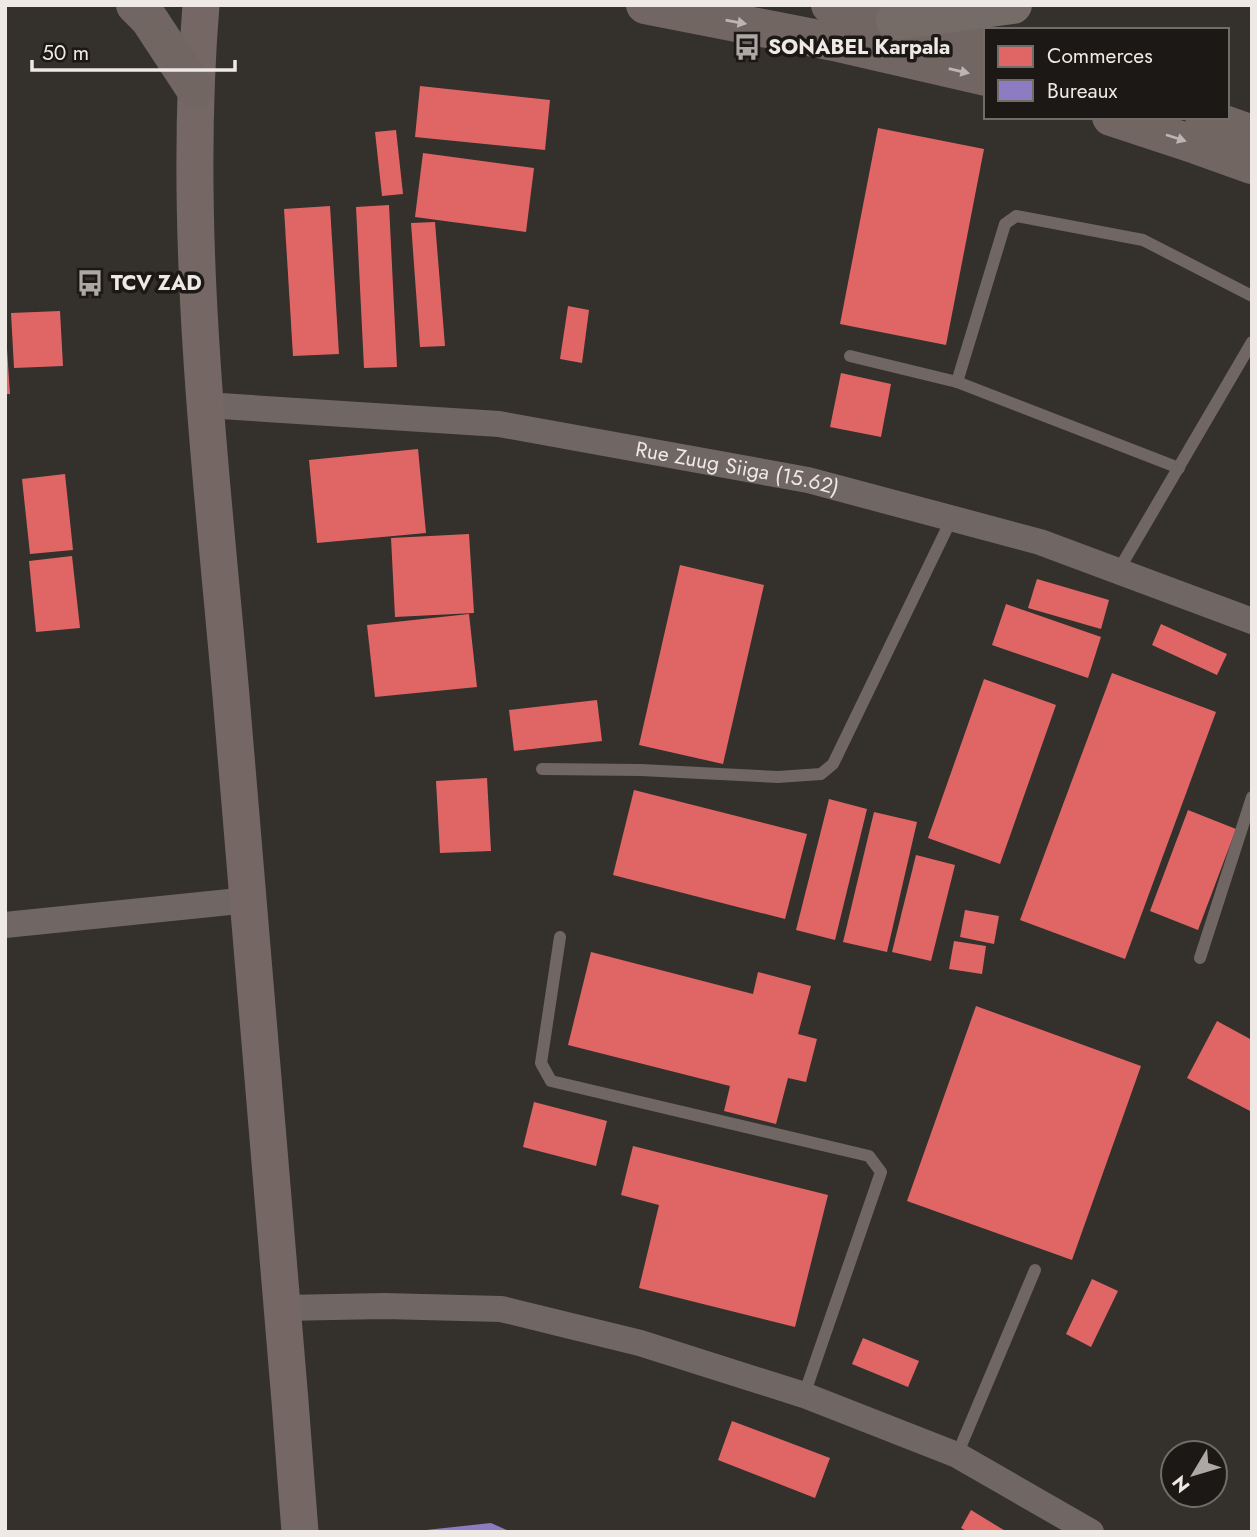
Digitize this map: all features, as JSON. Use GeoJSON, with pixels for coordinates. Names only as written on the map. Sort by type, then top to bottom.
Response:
{"type":"FeatureCollection","features":[{"type":"Feature","properties":{"kind":"highway"},"geometry":{"type":"LineString","coordinates":[[895,21],[951,10],[1013,5]]}},
{"type":"Feature","properties":{"kind":"main road"},"geometry":{"type":"LineString","coordinates":[[135,5],[149,19],[195,89]]}},
{"type":"Feature","properties":{"kind":"main road"},"geometry":{"type":"LineString","coordinates":[[201,5],[195,89],[197,252],[205,405],[249,900],[300,1532]]}},
{"type":"Feature","properties":{"kind":"main road"},"geometry":{"type":"LineString","coordinates":[[645,5],[834,41],[984,77]]}},
{"type":"Feature","properties":{"kind":"main road"},"geometry":{"type":"LineString","coordinates":[[835,6],[984,47]]}},
{"type":"Feature","properties":{"kind":"main road"},"geometry":{"type":"LineString","coordinates":[[1117,119],[1252,165]]}},
{"type":"Feature","properties":{"kind":"main road"},"geometry":{"type":"LineString","coordinates":[[1210,119],[1252,134]]}},
{"type":"Feature","properties":{"kind":"street","name":"Rue Zuug Siiga (15.62)"},"geometry":{"type":"LineString","coordinates":[[205,405],[499,424],[808,480],[1040,542],[1252,621]]}},
{"type":"Feature","properties":{"kind":"street"},"geometry":{"type":"LineString","coordinates":[[5,925],[249,900]]}},
{"type":"Feature","properties":{"kind":"street"},"geometry":{"type":"LineString","coordinates":[[283,1308],[384,1306],[501,1309],[640,1343],[804,1395],[957,1455],[1091,1532]]}},
{"type":"Feature","properties":{"kind":"lane"},"geometry":{"type":"LineString","coordinates":[[957,382],[1005,224],[1016,216],[1143,240],[1252,296]]}},
{"type":"Feature","properties":{"kind":"lane"},"geometry":{"type":"LineString","coordinates":[[1118,571],[1252,342]]}},
{"type":"Feature","properties":{"kind":"lane"},"geometry":{"type":"LineString","coordinates":[[850,356],[957,382],[1179,468]]}},
{"type":"Feature","properties":{"kind":"lane"},"geometry":{"type":"LineString","coordinates":[[541,769],[641,770],[778,777],[821,774],[833,764],[952,518]]}},
{"type":"Feature","properties":{"kind":"lane"},"geometry":{"type":"LineString","coordinates":[[1200,958],[1252,797]]}},
{"type":"Feature","properties":{"kind":"lane"},"geometry":{"type":"LineString","coordinates":[[560,937],[541,1063],[551,1081],[869,1156],[881,1172],[804,1395]]}},
{"type":"Feature","properties":{"kind":"lane"},"geometry":{"type":"LineString","coordinates":[[957,1455],[1035,1270]]}},
{"type":"Feature","properties":{"kind":"building: Commerces"},"geometry":{"type":"Polygon","coordinates":[[[420,86],[550,100],[545,150],[415,137],[420,86]]]}},
{"type":"Feature","properties":{"kind":"building: Commerces"},"geometry":{"type":"Polygon","coordinates":[[[878,128],[984,149],[946,345],[840,324],[878,128]]]}},
{"type":"Feature","properties":{"kind":"building: Commerces"},"geometry":{"type":"Polygon","coordinates":[[[396,130],[403,194],[382,196],[375,132],[396,130]]]}},
{"type":"Feature","properties":{"kind":"building: Commerces"},"geometry":{"type":"Polygon","coordinates":[[[423,153],[534,168],[526,232],[415,217],[423,153]]]}},
{"type":"Feature","properties":{"kind":"building: Commerces"},"geometry":{"type":"Polygon","coordinates":[[[389,205],[397,367],[364,368],[356,207],[389,205]]]}},
{"type":"Feature","properties":{"kind":"building: Commerces"},"geometry":{"type":"Polygon","coordinates":[[[330,206],[339,354],[293,356],[284,209],[330,206]]]}},
{"type":"Feature","properties":{"kind":"building: Commerces"},"geometry":{"type":"Polygon","coordinates":[[[435,222],[445,346],[420,347],[411,223],[435,222]]]}},
{"type":"Feature","properties":{"kind":"building: Commerces"},"geometry":{"type":"Polygon","coordinates":[[[568,306],[589,310],[582,363],[560,359],[568,306]]]}},
{"type":"Feature","properties":{"kind":"building: Commerces"},"geometry":{"type":"Polygon","coordinates":[[[60,311],[63,366],[14,368],[11,313],[60,311]]]}},
{"type":"Feature","properties":{"kind":"building: Commerces"},"geometry":{"type":"Polygon","coordinates":[[[7,349],[10,394],[5,394],[7,349]]]}},
{"type":"Feature","properties":{"kind":"building: Commerces"},"geometry":{"type":"Polygon","coordinates":[[[841,373],[891,384],[881,437],[830,427],[841,373]]]}},
{"type":"Feature","properties":{"kind":"building: Commerces"},"geometry":{"type":"Polygon","coordinates":[[[418,449],[426,533],[317,543],[309,460],[418,449]]]}},
{"type":"Feature","properties":{"kind":"building: Commerces"},"geometry":{"type":"Polygon","coordinates":[[[65,474],[73,550],[30,554],[22,479],[65,474]]]}},
{"type":"Feature","properties":{"kind":"building: Commerces"},"geometry":{"type":"Polygon","coordinates":[[[469,534],[474,613],[395,617],[391,538],[469,534]]]}},
{"type":"Feature","properties":{"kind":"building: Commerces"},"geometry":{"type":"Polygon","coordinates":[[[72,556],[80,628],[36,632],[29,561],[72,556]]]}},
{"type":"Feature","properties":{"kind":"building: Commerces"},"geometry":{"type":"Polygon","coordinates":[[[680,565],[764,585],[723,764],[639,745],[680,565]]]}},
{"type":"Feature","properties":{"kind":"building: Commerces"},"geometry":{"type":"Polygon","coordinates":[[[1037,579],[1109,600],[1101,629],[1028,608],[1037,579]]]}},
{"type":"Feature","properties":{"kind":"building: Commerces"},"geometry":{"type":"Polygon","coordinates":[[[1006,604],[1101,637],[1088,678],[992,645],[1006,604]]]}},
{"type":"Feature","properties":{"kind":"building: Commerces"},"geometry":{"type":"Polygon","coordinates":[[[469,614],[477,687],[375,697],[367,625],[469,614]]]}},
{"type":"Feature","properties":{"kind":"building: Commerces"},"geometry":{"type":"Polygon","coordinates":[[[1161,624],[1227,654],[1217,675],[1152,645],[1161,624]]]}},
{"type":"Feature","properties":{"kind":"building: Commerces"},"geometry":{"type":"Polygon","coordinates":[[[1112,673],[1216,712],[1125,959],[1020,920],[1112,673]]]}},
{"type":"Feature","properties":{"kind":"building: Commerces"},"geometry":{"type":"Polygon","coordinates":[[[984,679],[1056,705],[1000,864],[928,838],[984,679]]]}},
{"type":"Feature","properties":{"kind":"building: Commerces"},"geometry":{"type":"Polygon","coordinates":[[[597,700],[602,741],[514,751],[509,710],[597,700]]]}},
{"type":"Feature","properties":{"kind":"building: Commerces"},"geometry":{"type":"Polygon","coordinates":[[[487,778],[491,851],[440,853],[436,781],[487,778]]]}},
{"type":"Feature","properties":{"kind":"building: Commerces"},"geometry":{"type":"Polygon","coordinates":[[[634,790],[807,834],[785,919],[613,875],[634,790]]]}},
{"type":"Feature","properties":{"kind":"building: Commerces"},"geometry":{"type":"Polygon","coordinates":[[[829,799],[867,809],[835,940],[796,930],[829,799]]]}},
{"type":"Feature","properties":{"kind":"building: Commerces"},"geometry":{"type":"Polygon","coordinates":[[[1188,810],[1236,829],[1198,930],[1150,911],[1188,810]]]}},
{"type":"Feature","properties":{"kind":"building: Commerces"},"geometry":{"type":"Polygon","coordinates":[[[874,812],[917,822],[887,952],[843,942],[874,812]]]}},
{"type":"Feature","properties":{"kind":"building: Commerces"},"geometry":{"type":"Polygon","coordinates":[[[916,855],[955,865],[931,961],[892,952],[916,855]]]}},
{"type":"Feature","properties":{"kind":"building: Commerces"},"geometry":{"type":"Polygon","coordinates":[[[965,910],[999,916],[994,944],[960,937],[965,910]]]}},
{"type":"Feature","properties":{"kind":"building: Commerces"},"geometry":{"type":"Polygon","coordinates":[[[954,941],[986,946],[982,974],[949,969],[954,941]]]}},
{"type":"Feature","properties":{"kind":"building: Commerces"},"geometry":{"type":"Polygon","coordinates":[[[591,952],[753,994],[758,972],[811,986],[798,1034],[817,1039],[806,1082],[788,1078],[776,1124],[724,1111],[730,1086],[568,1045],[591,952]]]}},
{"type":"Feature","properties":{"kind":"building: Commerces"},"geometry":{"type":"Polygon","coordinates":[[[976,1006],[1141,1066],[1072,1260],[907,1201],[976,1006]]]}},
{"type":"Feature","properties":{"kind":"building: Commerces"},"geometry":{"type":"Polygon","coordinates":[[[1217,1021],[1252,1040],[1252,1112],[1187,1078],[1217,1021]]]}},
{"type":"Feature","properties":{"kind":"building: Commerces"},"geometry":{"type":"Polygon","coordinates":[[[534,1102],[607,1121],[596,1166],[523,1147],[534,1102]]]}},
{"type":"Feature","properties":{"kind":"building: Commerces"},"geometry":{"type":"Polygon","coordinates":[[[633,1146],[828,1195],[795,1327],[639,1288],[659,1205],[621,1195],[633,1146]]]}},
{"type":"Feature","properties":{"kind":"building: Commerces"},"geometry":{"type":"Polygon","coordinates":[[[1092,1279],[1118,1291],[1091,1347],[1066,1334],[1092,1279]]]}},
{"type":"Feature","properties":{"kind":"building: Commerces"},"geometry":{"type":"Polygon","coordinates":[[[863,1338],[919,1361],[908,1387],[852,1364],[863,1338]]]}},
{"type":"Feature","properties":{"kind":"building: Commerces"},"geometry":{"type":"Polygon","coordinates":[[[732,1421],[830,1458],[815,1498],[718,1460],[732,1421]]]}},
{"type":"Feature","properties":{"kind":"building: Commerces"},"geometry":{"type":"Polygon","coordinates":[[[971,1510],[1007,1532],[968,1532],[961,1528],[971,1510]]]}},
{"type":"Feature","properties":{"kind":"building: Bureaux"},"geometry":{"type":"Polygon","coordinates":[[[491,1523],[511,1532],[426,1532],[426,1530],[491,1523]]]}},
{"type":"Feature","properties":{"kind":"place","name":"SONABEL Karpala"},"geometry":{"type":"Point","coordinates":[747,47]}},
{"type":"Feature","properties":{"kind":"place","name":"TCV ZAD"},"geometry":{"type":"Point","coordinates":[90,283]}}]}
